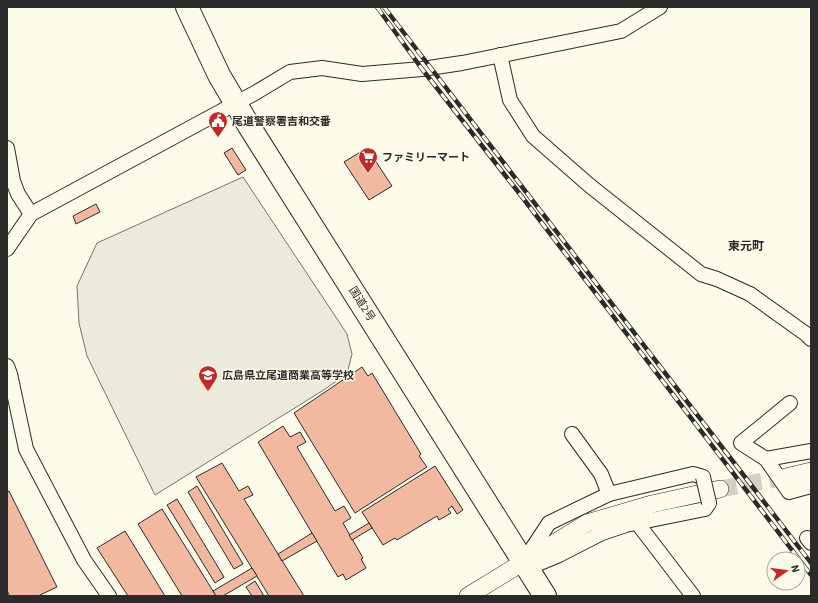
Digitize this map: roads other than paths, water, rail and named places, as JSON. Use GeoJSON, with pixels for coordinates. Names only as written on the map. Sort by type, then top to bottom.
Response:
{"type":"FeatureCollection","features":[{"type":"Feature","properties":{"kind":"highway","name":"国道2号"},"geometry":{"type":"LineString","coordinates":[[187,7],[219,75],[236,104],[545,596]]}},
{"type":"Feature","properties":{"kind":"street"},"geometry":{"type":"LineString","coordinates":[[7,249],[31,214],[236,104],[290,72],[322,68],[362,74],[414,70],[462,63],[621,31],[660,7]]}},
{"type":"Feature","properties":{"kind":"street"},"geometry":{"type":"LineString","coordinates":[[500,55],[510,100],[533,136],[589,185],[701,274],[717,279],[750,294],[811,339]]}},
{"type":"Feature","properties":{"kind":"street"},"geometry":{"type":"LineString","coordinates":[[7,148],[10,182],[31,214]]}},
{"type":"Feature","properties":{"kind":"street"},"geometry":{"type":"LineString","coordinates":[[7,366],[26,449],[55,508],[84,560],[109,596]]}},
{"type":"Feature","properties":{"kind":"street"},"geometry":{"type":"LineString","coordinates":[[790,402],[741,443],[766,460],[789,492],[811,486]]}},
{"type":"Feature","properties":{"kind":"street"},"geometry":{"type":"LineString","coordinates":[[572,434],[601,474],[609,494]]}},
{"type":"Feature","properties":{"kind":"street"},"geometry":{"type":"LineString","coordinates":[[766,460],[811,451]]}},
{"type":"Feature","properties":{"kind":"street"},"geometry":{"type":"LineString","coordinates":[[786,477],[811,471]]}},
{"type":"Feature","properties":{"kind":"street"},"geometry":{"type":"LineString","coordinates":[[692,474],[703,477],[709,503],[705,509],[638,524],[626,525],[602,533],[559,555],[535,564],[524,561],[549,523],[609,494],[692,474]]}},
{"type":"Feature","properties":{"kind":"street"},"geometry":{"type":"LineString","coordinates":[[468,596],[588,523],[652,504],[720,488]]}},
{"type":"Feature","properties":{"kind":"street"},"geometry":{"type":"LineString","coordinates":[[638,524],[692,596]]}},
{"type":"Feature","properties":{"kind":"tunnel"},"geometry":{"type":"LineString","coordinates":[[720,489],[786,477]]}},
{"type":"Feature","properties":{"kind":"railway"},"geometry":{"type":"LineString","coordinates":[[377,7],[422,69],[519,193],[811,575]]}},
{"type":"Feature","properties":{"kind":"railway"},"geometry":{"type":"LineString","coordinates":[[384,7],[811,563]]}},
{"type":"Feature","properties":{"kind":"place","name":"尾道警察署吉和交番"},"geometry":{"type":"Point","coordinates":[218,138]}},
{"type":"Feature","properties":{"kind":"place","name":"ファミリーマート"},"geometry":{"type":"Point","coordinates":[368,174]}},
{"type":"Feature","properties":{"kind":"place","name":"広島県立尾道商業高等学校"},"geometry":{"type":"Point","coordinates":[208,392]}},
{"type":"Feature","properties":{"kind":"district","name":"東元町"},"geometry":{"type":"Point","coordinates":[746,246]}}]}
